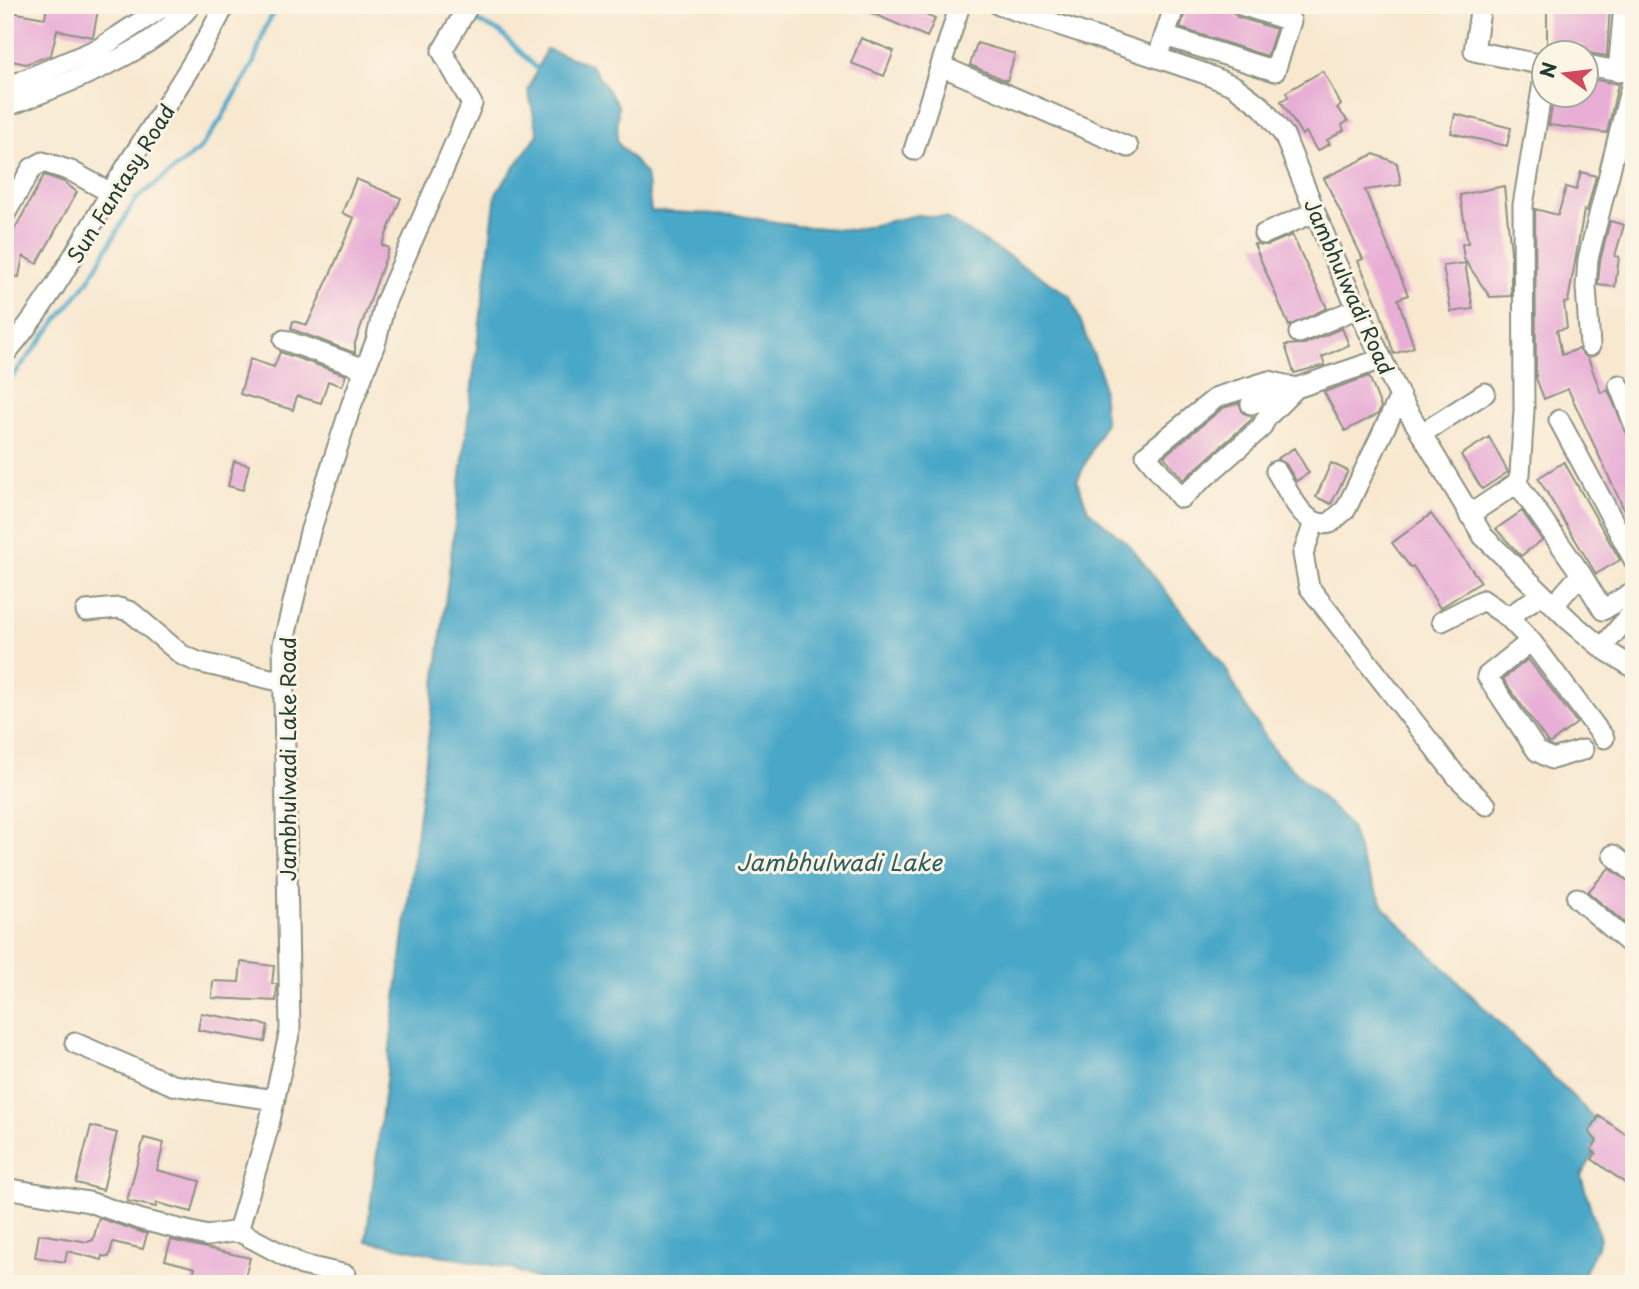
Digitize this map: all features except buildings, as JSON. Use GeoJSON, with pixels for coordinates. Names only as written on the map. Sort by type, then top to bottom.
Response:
{"type":"FeatureCollection","features":[{"type":"Feature","properties":{"kind":"street"},"geometry":{"type":"LineString","coordinates":[[5,88],[100,48],[166,5]]}},
{"type":"Feature","properties":{"kind":"street"},"geometry":{"type":"LineString","coordinates":[[5,107],[133,50],[170,27],[191,5]]}},
{"type":"Feature","properties":{"kind":"street","name":"Sun Fantasy Road"},"geometry":{"type":"LineString","coordinates":[[5,354],[29,326],[63,275],[111,193],[199,57],[225,5]]}},
{"type":"Feature","properties":{"kind":"street","name":"Jambhulwadi Lake Road"},"geometry":{"type":"LineString","coordinates":[[238,1231],[275,1100],[290,1030],[283,645],[310,532],[385,303],[472,104],[443,51],[469,5]]}},
{"type":"Feature","properties":{"kind":"street"},"geometry":{"type":"LineString","coordinates":[[914,150],[960,5]]}},
{"type":"Feature","properties":{"kind":"street"},"geometry":{"type":"LineString","coordinates":[[1157,58],[1175,5]]}},
{"type":"Feature","properties":{"kind":"street"},"geometry":{"type":"LineString","coordinates":[[1164,36],[1275,71],[1291,21],[1241,5]]}},
{"type":"Feature","properties":{"kind":"street"},"geometry":{"type":"LineString","coordinates":[[1481,5],[1474,51],[1530,62]]}},
{"type":"Feature","properties":{"kind":"street"},"geometry":{"type":"LineString","coordinates":[[1590,346],[1586,286],[1588,259],[1628,73],[1624,5]]}},
{"type":"Feature","properties":{"kind":"street","name":"Jambhulwadi Road"},"geometry":{"type":"LineString","coordinates":[[1003,6],[1234,86],[1262,107],[1284,135],[1315,212],[1400,396],[1483,537],[1602,648],[1634,668]]}},
{"type":"Feature","properties":{"kind":"street"},"geometry":{"type":"LineString","coordinates":[[941,66],[1128,147]]}},
{"type":"Feature","properties":{"kind":"street"},"geometry":{"type":"LineString","coordinates":[[1600,68],[1628,73]]}},
{"type":"Feature","properties":{"kind":"street"},"geometry":{"type":"LineString","coordinates":[[1469,515],[1517,483],[1520,474],[1524,410],[1523,205],[1540,108]]}},
{"type":"Feature","properties":{"kind":"street"},"geometry":{"type":"LineString","coordinates":[[5,214],[32,168],[43,162],[71,171],[111,193]]}},
{"type":"Feature","properties":{"kind":"street"},"geometry":{"type":"LineString","coordinates":[[1264,234],[1315,212]]}},
{"type":"Feature","properties":{"kind":"street"},"geometry":{"type":"LineString","coordinates":[[1299,333],[1358,308]]}},
{"type":"Feature","properties":{"kind":"street"},"geometry":{"type":"LineString","coordinates":[[284,340],[365,369]]}},
{"type":"Feature","properties":{"kind":"street"},"geometry":{"type":"LineString","coordinates":[[1251,404],[1382,359]]}},
{"type":"Feature","properties":{"kind":"street"},"geometry":{"type":"LineString","coordinates":[[1269,382],[1296,388],[1267,417],[1261,428],[1181,498],[1146,455],[1217,397],[1269,382]]}},
{"type":"Feature","properties":{"kind":"street"},"geometry":{"type":"LineString","coordinates":[[1619,386],[1634,424]]}},
{"type":"Feature","properties":{"kind":"street"},"geometry":{"type":"LineString","coordinates":[[1421,434],[1485,393]]}},
{"type":"Feature","properties":{"kind":"street"},"geometry":{"type":"LineString","coordinates":[[1276,471],[1303,513],[1314,523],[1330,523],[1346,509],[1400,396]]}},
{"type":"Feature","properties":{"kind":"street"},"geometry":{"type":"LineString","coordinates":[[1559,420],[1634,560]]}},
{"type":"Feature","properties":{"kind":"street"},"geometry":{"type":"LineString","coordinates":[[1517,483],[1603,610],[1634,591]]}},
{"type":"Feature","properties":{"kind":"street"},"geometry":{"type":"LineString","coordinates":[[1314,523],[1303,554],[1310,587],[1458,778],[1486,805]]}},
{"type":"Feature","properties":{"kind":"street"},"geometry":{"type":"LineString","coordinates":[[1508,617],[1548,600],[1581,574]]}},
{"type":"Feature","properties":{"kind":"street"},"geometry":{"type":"LineString","coordinates":[[1442,621],[1483,600],[1508,617],[1531,641],[1604,738]]}},
{"type":"Feature","properties":{"kind":"street"},"geometry":{"type":"LineString","coordinates":[[86,611],[119,608],[131,612],[166,643],[190,659],[283,682]]}},
{"type":"Feature","properties":{"kind":"street"},"geometry":{"type":"LineString","coordinates":[[1602,648],[1634,610]]}},
{"type":"Feature","properties":{"kind":"street"},"geometry":{"type":"LineString","coordinates":[[1531,641],[1487,676],[1537,751],[1552,759],[1583,750]]}},
{"type":"Feature","properties":{"kind":"street"},"geometry":{"type":"LineString","coordinates":[[1612,855],[1634,872]]}},
{"type":"Feature","properties":{"kind":"street"},"geometry":{"type":"LineString","coordinates":[[1577,898],[1634,947]]}},
{"type":"Feature","properties":{"kind":"street"},"geometry":{"type":"LineString","coordinates":[[75,1043],[173,1085],[275,1100]]}},
{"type":"Feature","properties":{"kind":"street"},"geometry":{"type":"LineString","coordinates":[[5,1188],[89,1202],[142,1220],[207,1236],[238,1231],[302,1265],[346,1275]]}},
{"type":"Feature","properties":{"kind":"water","name":"Jambhulwadi Lake"},"geometry":{"type":"Polygon","coordinates":[[[546,49],[590,64],[618,105],[617,142],[646,174],[651,211],[737,215],[797,226],[852,230],[917,215],[946,218],[1071,297],[1101,374],[1105,422],[1077,481],[1088,510],[1129,545],[1225,667],[1244,704],[1276,753],[1350,825],[1364,867],[1386,910],[1604,1128],[1603,1139],[1581,1176],[1600,1239],[1580,1284],[550,1284],[512,1269],[366,1241],[496,193],[538,134],[528,90],[546,49]]]}},
{"type":"Feature","properties":{"kind":"waterway"},"geometry":{"type":"LineString","coordinates":[[5,386],[89,280],[135,200],[199,150],[220,121],[253,64],[266,26],[278,5]]}},
{"type":"Feature","properties":{"kind":"waterway"},"geometry":{"type":"LineString","coordinates":[[443,5],[458,11]]}},
{"type":"Feature","properties":{"kind":"waterway"},"geometry":{"type":"LineString","coordinates":[[469,17],[500,32],[537,69]]}}]}
